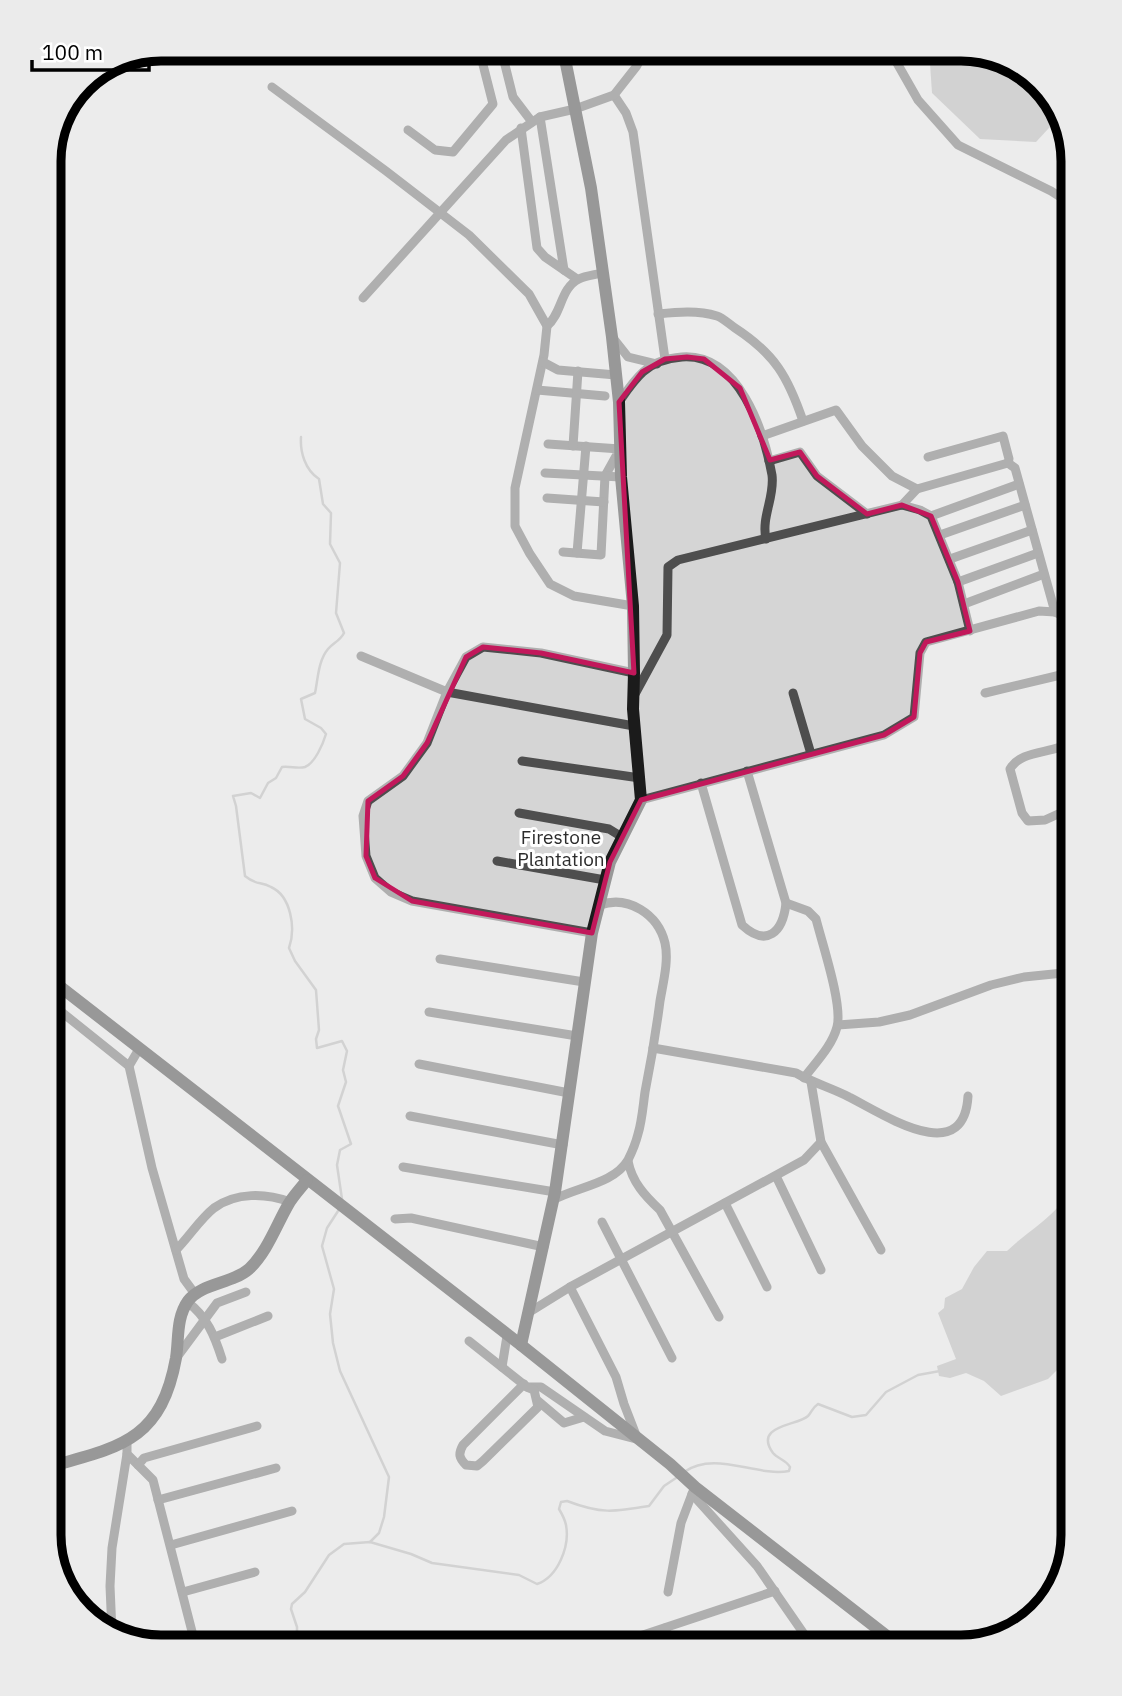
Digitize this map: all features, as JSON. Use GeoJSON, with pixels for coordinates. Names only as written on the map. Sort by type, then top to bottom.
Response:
{"type":"FeatureCollection","features":[{"type":"Feature","properties":{"kind":"street"},"geometry":{"type":"LineString","coordinates":[[408,130],[435,150],[453,152],[493,104],[482,61]]}},
{"type":"Feature","properties":{"kind":"street"},"geometry":{"type":"LineString","coordinates":[[504,61],[513,97],[536,120],[564,270]]}},
{"type":"Feature","properties":{"kind":"street"},"geometry":{"type":"LineString","coordinates":[[521,1345],[544,1247],[563,1145],[592,933],[610,862],[641,800],[634,726],[633,606],[621,477],[619,402],[591,188],[565,61]]}},
{"type":"Feature","properties":{"kind":"street"},"geometry":{"type":"LineString","coordinates":[[363,298],[506,140],[536,120],[614,95],[636,61]]}},
{"type":"Feature","properties":{"kind":"street"},"geometry":{"type":"LineString","coordinates":[[896,61],[918,100],[958,145],[1061,197]]}},
{"type":"Feature","properties":{"kind":"street"},"geometry":{"type":"LineString","coordinates":[[272,87],[441,213],[529,294],[547,326],[543,362],[515,488],[515,526],[550,584],[574,596],[633,606]]}},
{"type":"Feature","properties":{"kind":"street"},"geometry":{"type":"LineString","coordinates":[[614,95],[626,113],[633,132],[661,361]]}},
{"type":"Feature","properties":{"kind":"street"},"geometry":{"type":"LineString","coordinates":[[521,128],[537,248],[545,257],[577,279]]}},
{"type":"Feature","properties":{"kind":"street"},"geometry":{"type":"LineString","coordinates":[[547,326],[555,319],[563,295],[577,279],[602,273]]}},
{"type":"Feature","properties":{"kind":"street"},"geometry":{"type":"LineString","coordinates":[[657,314],[687,312],[718,316],[743,333],[769,354],[791,386],[803,421]]}},
{"type":"Feature","properties":{"kind":"street"},"geometry":{"type":"LineString","coordinates":[[612,337],[628,357],[661,361],[687,357],[704,359],[719,368],[740,388],[762,436],[773,480],[763,525],[766,538]]}},
{"type":"Feature","properties":{"kind":"street"},"geometry":{"type":"LineString","coordinates":[[619,402],[642,372],[661,361]]}},
{"type":"Feature","properties":{"kind":"street"},"geometry":{"type":"LineString","coordinates":[[543,362],[558,370],[616,375]]}},
{"type":"Feature","properties":{"kind":"street"},"geometry":{"type":"LineString","coordinates":[[573,446],[578,371]]}},
{"type":"Feature","properties":{"kind":"street"},"geometry":{"type":"LineString","coordinates":[[537,390],[605,396]]}},
{"type":"Feature","properties":{"kind":"street"},"geometry":{"type":"LineString","coordinates":[[762,436],[835,411],[862,446],[892,476],[917,489]]}},
{"type":"Feature","properties":{"kind":"street"},"geometry":{"type":"LineString","coordinates":[[928,457],[1003,436],[1008,463]]}},
{"type":"Feature","properties":{"kind":"street"},"geometry":{"type":"LineString","coordinates":[[548,444],[620,449]]}},
{"type":"Feature","properties":{"kind":"street"},"geometry":{"type":"LineString","coordinates":[[577,553],[586,446]]}},
{"type":"Feature","properties":{"kind":"street"},"geometry":{"type":"LineString","coordinates":[[563,552],[601,555],[606,476],[620,449]]}},
{"type":"Feature","properties":{"kind":"street"},"geometry":{"type":"LineString","coordinates":[[769,461],[800,452],[817,476],[867,514]]}},
{"type":"Feature","properties":{"kind":"street"},"geometry":{"type":"LineString","coordinates":[[902,505],[917,489],[1008,463],[1016,468],[1055,612]]}},
{"type":"Feature","properties":{"kind":"street"},"geometry":{"type":"LineString","coordinates":[[545,473],[621,477]]}},
{"type":"Feature","properties":{"kind":"street"},"geometry":{"type":"LineString","coordinates":[[931,516],[1020,484]]}},
{"type":"Feature","properties":{"kind":"street"},"geometry":{"type":"LineString","coordinates":[[547,498],[604,502]]}},
{"type":"Feature","properties":{"kind":"street"},"geometry":{"type":"LineString","coordinates":[[634,696],[667,635],[668,567],[678,560],[902,505],[931,516],[958,582],[970,631]]}},
{"type":"Feature","properties":{"kind":"street"},"geometry":{"type":"LineString","coordinates":[[940,535],[1025,505]]}},
{"type":"Feature","properties":{"kind":"street"},"geometry":{"type":"LineString","coordinates":[[950,559],[1032,530]]}},
{"type":"Feature","properties":{"kind":"street"},"geometry":{"type":"LineString","coordinates":[[958,582],[1038,553]]}},
{"type":"Feature","properties":{"kind":"street"},"geometry":{"type":"LineString","coordinates":[[964,604],[1044,574]]}},
{"type":"Feature","properties":{"kind":"street"},"geometry":{"type":"LineString","coordinates":[[641,800],[884,735],[914,718],[920,653],[926,642],[1039,611],[1061,615]]}},
{"type":"Feature","properties":{"kind":"street"},"geometry":{"type":"LineString","coordinates":[[592,933],[412,901],[391,892],[375,878],[366,856],[363,816],[368,801],[403,776],[427,743],[447,692],[466,657],[482,647],[541,653],[634,673]]}},
{"type":"Feature","properties":{"kind":"street"},"geometry":{"type":"LineString","coordinates":[[361,656],[447,692],[634,726]]}},
{"type":"Feature","properties":{"kind":"street"},"geometry":{"type":"LineString","coordinates":[[985,693],[1061,674]]}},
{"type":"Feature","properties":{"kind":"street"},"geometry":{"type":"LineString","coordinates":[[793,693],[811,754]]}},
{"type":"Feature","properties":{"kind":"street"},"geometry":{"type":"LineString","coordinates":[[1061,747],[1022,758],[1014,762],[1010,769],[1022,813],[1028,821],[1045,820],[1061,813]]}},
{"type":"Feature","properties":{"kind":"street"},"geometry":{"type":"LineString","coordinates":[[522,761],[640,778]]}},
{"type":"Feature","properties":{"kind":"street"},"geometry":{"type":"LineString","coordinates":[[701,783],[742,925],[751,933],[762,936],[773,933],[780,927],[785,918],[786,903],[747,771]]}},
{"type":"Feature","properties":{"kind":"street"},"geometry":{"type":"LineString","coordinates":[[519,813],[609,829],[622,837]]}},
{"type":"Feature","properties":{"kind":"street"},"geometry":{"type":"LineString","coordinates":[[496,861],[606,880]]}},
{"type":"Feature","properties":{"kind":"street"},"geometry":{"type":"LineString","coordinates":[[403,1167],[554,1196],[604,1178],[619,1170],[628,1161],[638,1134],[653,1048],[666,945],[661,930],[649,915],[631,904],[612,900],[600,905]]}},
{"type":"Feature","properties":{"kind":"street"},"geometry":{"type":"LineString","coordinates":[[786,903],[808,911],[816,919],[836,1000],[838,1025],[808,1080],[821,1142],[881,1250]]}},
{"type":"Feature","properties":{"kind":"street"},"geometry":{"type":"LineString","coordinates":[[440,959],[584,982]]}},
{"type":"Feature","properties":{"kind":"street"},"geometry":{"type":"LineString","coordinates":[[838,1025],[889,1020],[991,985],[1024,977],[1061,973]]}},
{"type":"Feature","properties":{"kind":"street"},"geometry":{"type":"LineString","coordinates":[[61,987],[670,1464],[757,1566],[805,1635]]}},
{"type":"Feature","properties":{"kind":"street"},"geometry":{"type":"LineString","coordinates":[[61,1012],[129,1066],[152,1168],[184,1279],[191,1298],[215,1337],[222,1359]]}},
{"type":"Feature","properties":{"kind":"street"},"geometry":{"type":"LineString","coordinates":[[429,1012],[577,1036]]}},
{"type":"Feature","properties":{"kind":"street"},"geometry":{"type":"LineString","coordinates":[[653,1048],[796,1073],[926,1133],[941,1133],[963,1121],[968,1096]]}},
{"type":"Feature","properties":{"kind":"street"},"geometry":{"type":"LineString","coordinates":[[129,1066],[139,1049]]}},
{"type":"Feature","properties":{"kind":"street"},"geometry":{"type":"LineString","coordinates":[[419,1064],[569,1093]]}},
{"type":"Feature","properties":{"kind":"street"},"geometry":{"type":"LineString","coordinates":[[410,1116],[563,1145]]}},
{"type":"Feature","properties":{"kind":"street"},"geometry":{"type":"LineString","coordinates":[[528,1313],[570,1287],[804,1160],[821,1142]]}},
{"type":"Feature","properties":{"kind":"street"},"geometry":{"type":"LineString","coordinates":[[628,1161],[631,1175],[647,1198],[660,1210],[673,1231],[719,1318]]}},
{"type":"Feature","properties":{"kind":"street"},"geometry":{"type":"LineString","coordinates":[[776,1176],[821,1270]]}},
{"type":"Feature","properties":{"kind":"street"},"geometry":{"type":"LineString","coordinates":[[111,1621],[112,1548],[127,1448],[162,1406],[176,1358],[180,1318],[191,1298],[234,1279],[259,1259],[290,1202],[307,1180]]}},
{"type":"Feature","properties":{"kind":"street"},"geometry":{"type":"LineString","coordinates":[[176,1250],[215,1208],[258,1194],[290,1202]]}},
{"type":"Feature","properties":{"kind":"street"},"geometry":{"type":"LineString","coordinates":[[725,1203],[768,1287]]}},
{"type":"Feature","properties":{"kind":"street"},"geometry":{"type":"LineString","coordinates":[[395,1219],[411,1218],[544,1247]]}},
{"type":"Feature","properties":{"kind":"street"},"geometry":{"type":"LineString","coordinates":[[603,1222],[672,1358]]}},
{"type":"Feature","properties":{"kind":"street"},"geometry":{"type":"LineString","coordinates":[[570,1287],[616,1377],[638,1439]]}},
{"type":"Feature","properties":{"kind":"street"},"geometry":{"type":"LineString","coordinates":[[176,1358],[217,1303],[246,1292]]}},
{"type":"Feature","properties":{"kind":"street"},"geometry":{"type":"LineString","coordinates":[[215,1337],[268,1316]]}},
{"type":"Feature","properties":{"kind":"street"},"geometry":{"type":"LineString","coordinates":[[502,1367],[507,1336]]}},
{"type":"Feature","properties":{"kind":"street"},"geometry":{"type":"LineString","coordinates":[[469,1341],[526,1386],[534,1390],[538,1407],[477,1465],[466,1465],[460,1460],[459,1452],[463,1445],[526,1386],[541,1387],[606,1431],[638,1439]]}},
{"type":"Feature","properties":{"kind":"street"},"geometry":{"type":"LineString","coordinates":[[538,1401],[564,1423],[584,1417]]}},
{"type":"Feature","properties":{"kind":"street"},"geometry":{"type":"LineString","coordinates":[[138,1465],[144,1458],[257,1426]]}},
{"type":"Feature","properties":{"kind":"street"},"geometry":{"type":"LineString","coordinates":[[127,1448],[138,1465],[153,1480],[193,1635]]}},
{"type":"Feature","properties":{"kind":"street"},"geometry":{"type":"LineString","coordinates":[[61,1464],[127,1448]]}},
{"type":"Feature","properties":{"kind":"street"},"geometry":{"type":"LineString","coordinates":[[158,1500],[276,1468]]}},
{"type":"Feature","properties":{"kind":"street"},"geometry":{"type":"LineString","coordinates":[[668,1592],[690,1485]]}},
{"type":"Feature","properties":{"kind":"street"},"geometry":{"type":"LineString","coordinates":[[690,1485],[885,1635]]}},
{"type":"Feature","properties":{"kind":"street"},"geometry":{"type":"LineString","coordinates":[[171,1545],[292,1511]]}},
{"type":"Feature","properties":{"kind":"street"},"geometry":{"type":"LineString","coordinates":[[183,1592],[255,1572]]}},
{"type":"Feature","properties":{"kind":"street"},"geometry":{"type":"LineString","coordinates":[[644,1635],[775,1591]]}},
{"type":"Feature","properties":{"kind":"street"},"geometry":{"type":"LineString","coordinates":[[665,1628],[667,1635]]}},
{"type":"Feature","properties":{"kind":"highlighted area"},"geometry":{"type":"Polygon","coordinates":[[[687,357],[704,359],[740,388],[770,460],[800,452],[817,476],[867,514],[902,505],[931,516],[958,582],[970,631],[926,642],[920,653],[914,717],[884,735],[641,800],[610,862],[592,933],[412,901],[375,878],[366,856],[368,801],[403,776],[427,743],[466,657],[483,647],[541,653],[634,673],[619,402],[642,372],[665,359],[687,357]]]}},
{"type":"Feature","properties":{"kind":"green space","name":"Firestone Plantation"},"geometry":{"type":"Polygon","coordinates":[[[967,61],[993,67],[1016,78],[1036,95],[1047,111],[1057,135],[1061,161],[1061,1535],[1057,1561],[1047,1585],[1022,1614],[1011,1621],[987,1631],[961,1635],[155,1635],[129,1629],[106,1618],[86,1601],[75,1585],[65,1561],[61,1535],[61,155],[65,135],[82,100],[95,86],[111,75],[142,63],[967,61]]]}},
{"type":"Feature","properties":{"kind":"shaded area"},"geometry":{"type":"Polygon","coordinates":[[[930,61],[980,63],[1005,72],[1027,86],[1036,95],[1053,123],[1036,142],[980,139],[932,93],[930,61]]]}},
{"type":"Feature","properties":{"kind":"shaded area"},"geometry":{"type":"Polygon","coordinates":[[[1061,1203],[1061,1366],[1048,1379],[1001,1396],[984,1381],[966,1373],[950,1378],[939,1376],[937,1366],[956,1359],[938,1313],[944,1308],[945,1298],[962,1289],[987,1251],[1007,1251],[1061,1203]]]}},
{"type":"Feature","properties":{"kind":"waterway"},"geometry":{"type":"LineString","coordinates":[[301,437],[304,460],[310,471],[319,479],[323,504],[331,513],[330,544],[340,563],[336,613],[344,633],[322,659],[315,693],[301,699],[305,719],[326,734],[321,748],[309,765],[302,768],[282,767],[276,778],[268,783],[260,798],[251,793],[233,796],[245,876],[278,891],[283,898],[292,922],[289,948],[316,990],[319,1030],[317,1048],[342,1041],[347,1051],[343,1070],[346,1082],[338,1106],[351,1144],[340,1150],[337,1165],[342,1199]]}},
{"type":"Feature","properties":{"kind":"waterway"},"geometry":{"type":"LineString","coordinates":[[340,1208],[327,1228],[322,1246],[334,1289],[330,1314],[333,1343],[340,1371],[389,1477],[384,1517],[379,1533],[370,1542]]}},
{"type":"Feature","properties":{"kind":"waterway"},"geometry":{"type":"LineString","coordinates":[[684,1472],[709,1463],[763,1471],[789,1471],[790,1467],[773,1453],[768,1444],[768,1437],[772,1432],[808,1416],[818,1404],[852,1417],[866,1415],[886,1392],[918,1375],[940,1371]]}},
{"type":"Feature","properties":{"kind":"waterway"},"geometry":{"type":"LineString","coordinates":[[297,1635],[292,1604],[305,1592],[329,1555],[344,1544],[370,1542],[432,1563],[519,1575],[537,1584],[551,1575],[564,1551],[567,1533],[559,1509],[561,1502],[567,1501],[607,1511],[649,1506],[664,1486],[679,1476]]}}]}
